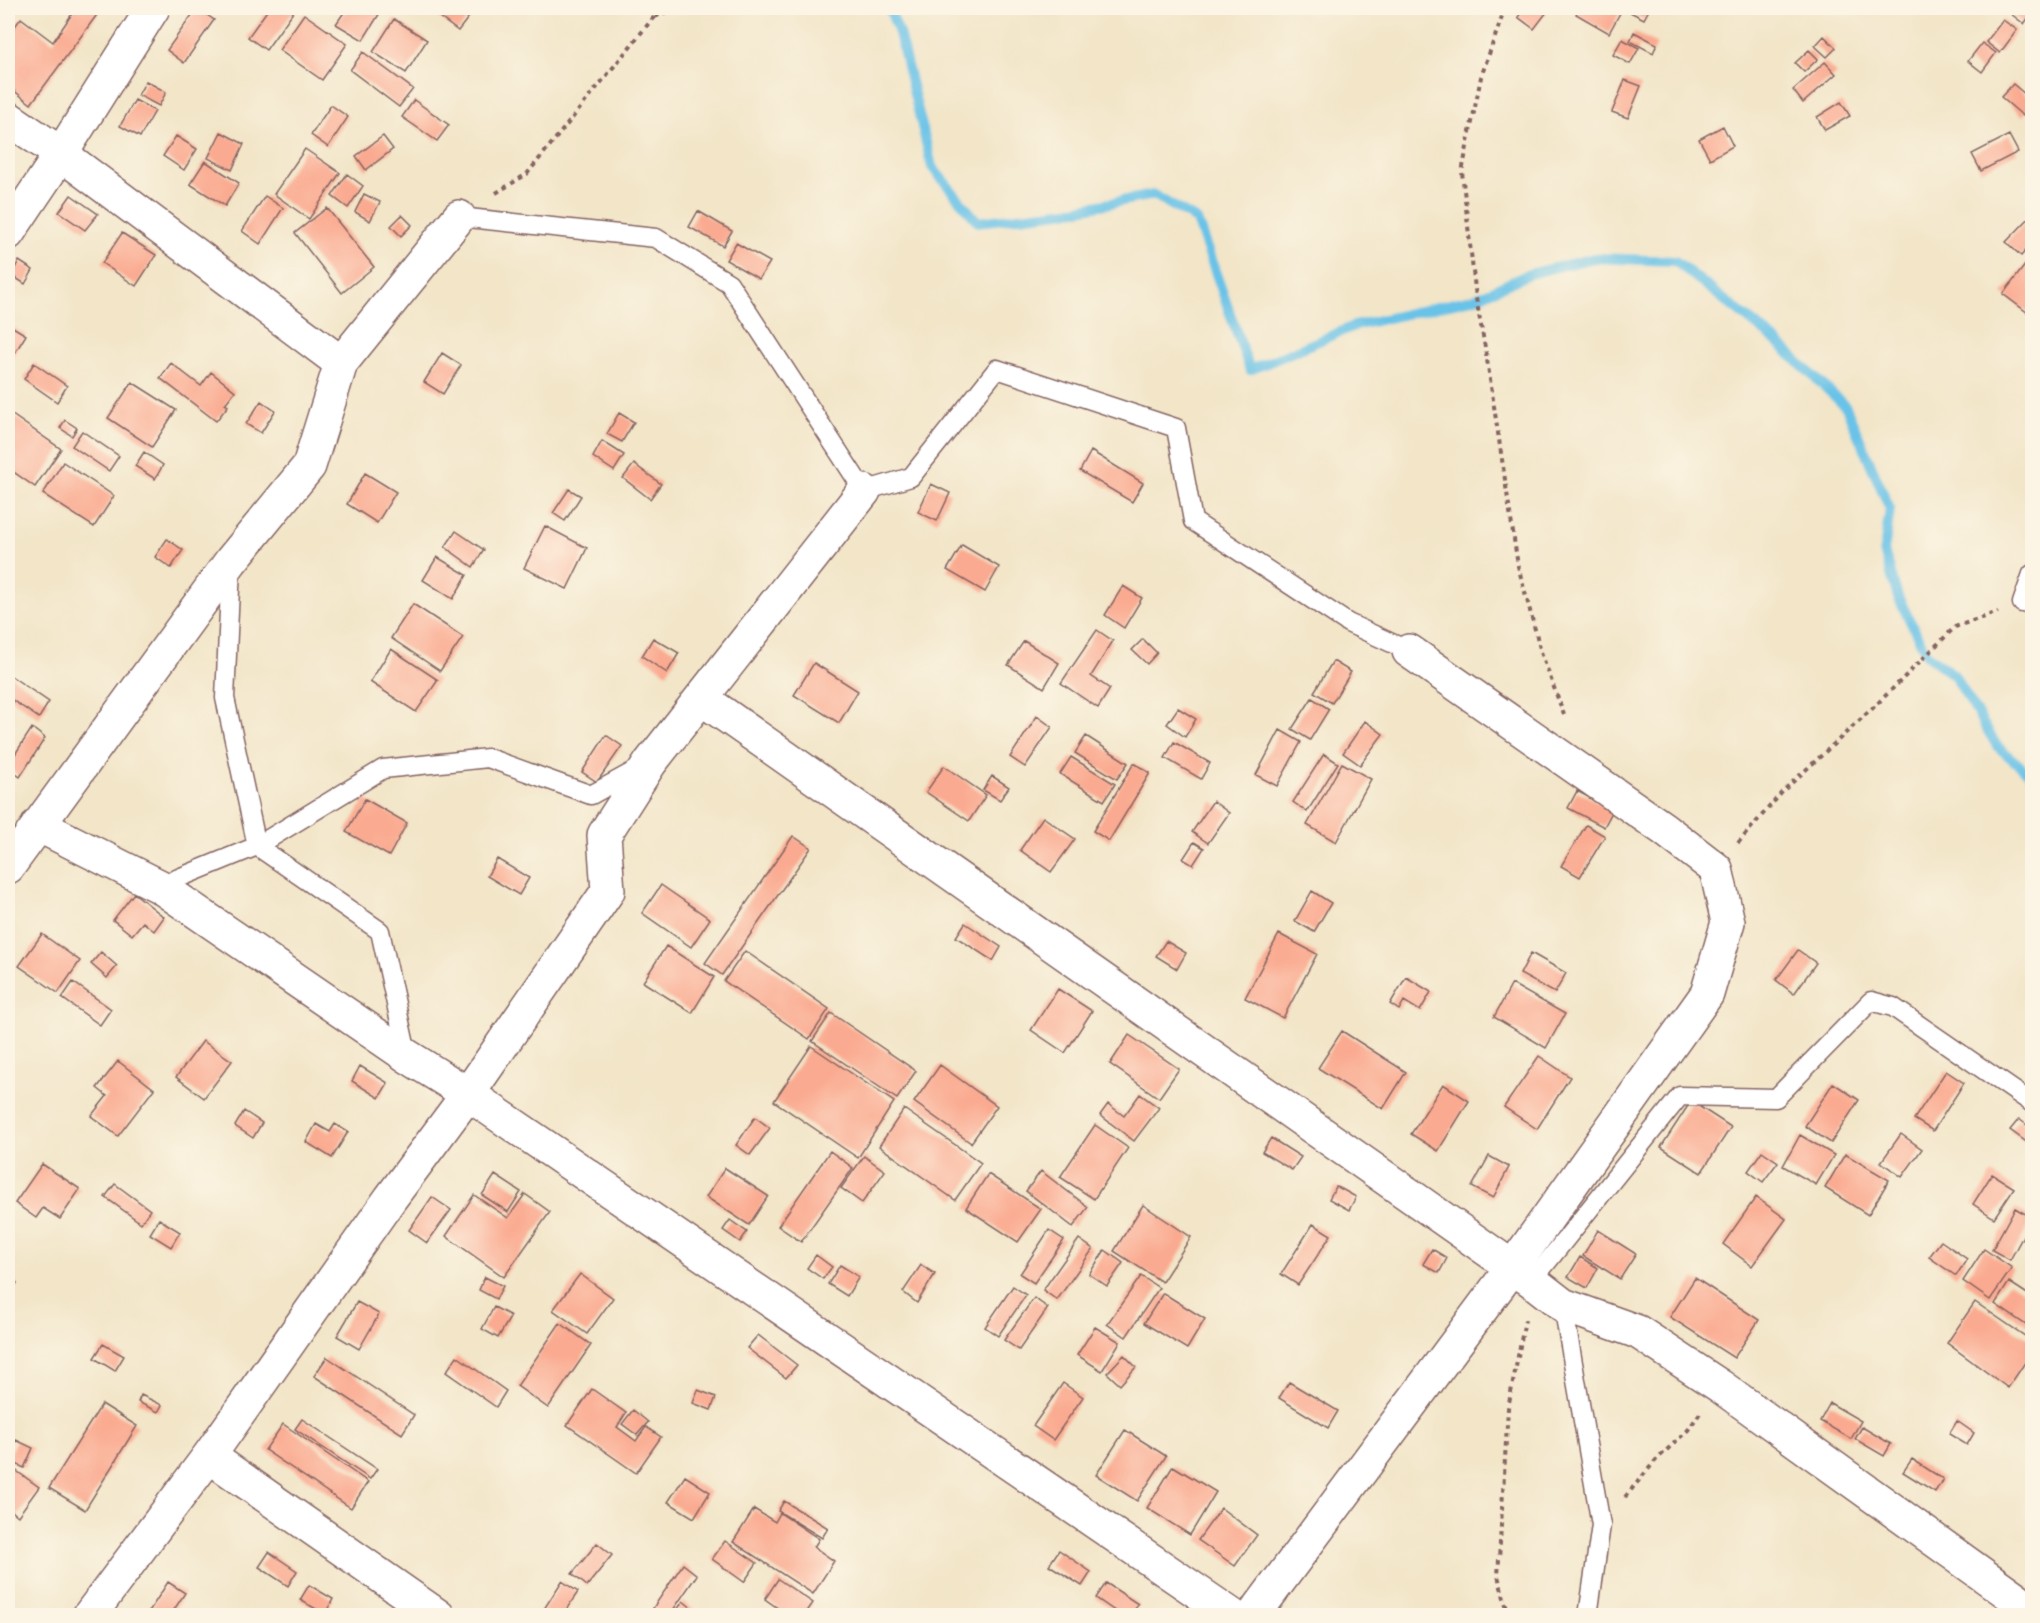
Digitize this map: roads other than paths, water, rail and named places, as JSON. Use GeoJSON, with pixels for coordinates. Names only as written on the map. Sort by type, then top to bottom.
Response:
{"type":"FeatureCollection","features":[{"type":"Feature","properties":{"kind":"street"},"geometry":{"type":"LineString","coordinates":[[8,233],[153,8]]}},
{"type":"Feature","properties":{"kind":"street"},"geometry":{"type":"LineString","coordinates":[[8,118],[61,154],[341,363]]}},
{"type":"Feature","properties":{"kind":"street"},"geometry":{"type":"LineString","coordinates":[[8,867],[231,561],[309,466],[341,363],[459,217]]}},
{"type":"Feature","properties":{"kind":"street"},"geometry":{"type":"LineString","coordinates":[[89,1616],[209,1456],[390,1199],[468,1094],[608,891],[603,835],[650,763],[864,491]]}},
{"type":"Feature","properties":{"kind":"street"},"geometry":{"type":"LineString","coordinates":[[1253,1616],[1522,1275],[1707,994],[1728,922],[1716,869],[1664,829],[1410,651]]}},
{"type":"Feature","properties":{"kind":"street"},"geometry":{"type":"LineString","coordinates":[[701,698],[1563,1305],[1638,1332],[1720,1386],[2032,1610]]}},
{"type":"Feature","properties":{"kind":"street"},"geometry":{"type":"LineString","coordinates":[[38,825],[159,886],[1233,1616]]}},
{"type":"Feature","properties":{"kind":"street"},"geometry":{"type":"LineString","coordinates":[[209,1456],[438,1616]]}},
{"type":"Feature","properties":{"kind":"lane"},"geometry":{"type":"LineString","coordinates":[[459,217],[656,238],[729,282],[864,491],[911,477],[997,369],[1176,428],[1193,521],[1348,623],[1410,651]]}},
{"type":"Feature","properties":{"kind":"lane"},"geometry":{"type":"LineString","coordinates":[[231,561],[225,698],[257,846],[380,931],[407,1056]]}},
{"type":"Feature","properties":{"kind":"lane"},"geometry":{"type":"LineString","coordinates":[[2027,604],[2032,574]]}},
{"type":"Feature","properties":{"kind":"lane"},"geometry":{"type":"LineString","coordinates":[[159,886],[257,846],[383,769],[488,758],[591,795],[650,763]]}},
{"type":"Feature","properties":{"kind":"lane"},"geometry":{"type":"LineString","coordinates":[[1522,1275],[1680,1096],[1776,1098],[1871,1001],[1893,1007],[2032,1103]]}},
{"type":"Feature","properties":{"kind":"lane"},"geometry":{"type":"LineString","coordinates":[[1563,1305],[1601,1525],[1588,1616]]}},
{"type":"Feature","properties":{"kind":"waterway"},"geometry":{"type":"LineString","coordinates":[[889,8],[899,33],[932,167],[978,222],[1068,211],[1154,195],[1197,220],[1250,370],[1354,326],[1476,298],[1529,274],[1594,258],[1675,261],[1775,340],[1846,407],[1890,509],[1884,551],[1898,597],[1927,655],[1954,675],[1997,746],[2032,776]]}}]}
